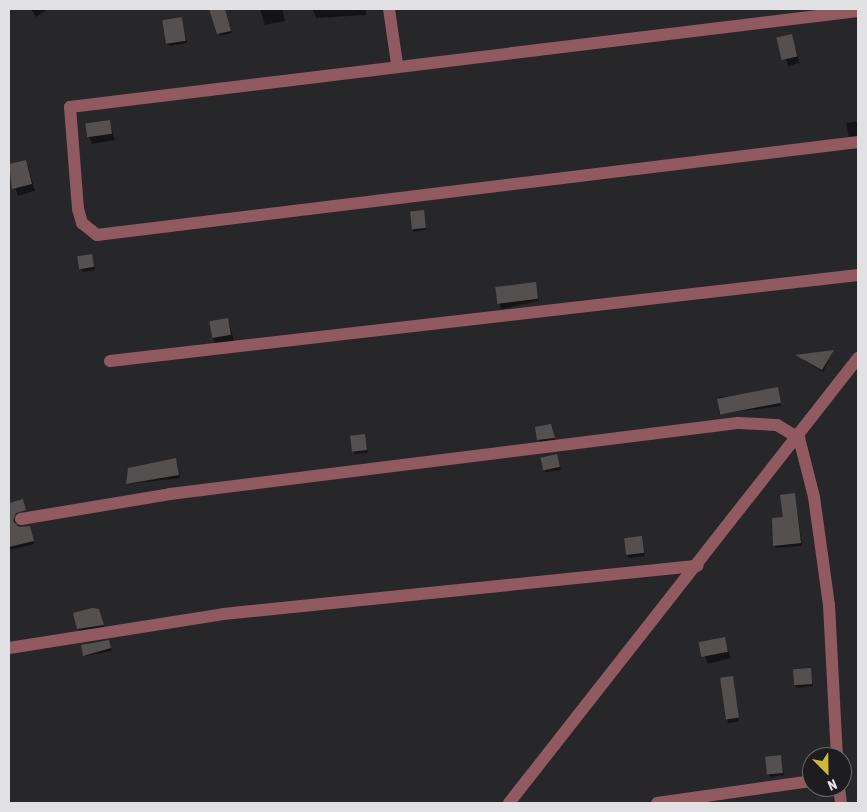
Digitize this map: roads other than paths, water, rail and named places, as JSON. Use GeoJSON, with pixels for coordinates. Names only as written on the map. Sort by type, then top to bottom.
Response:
{"type":"FeatureCollection","features":[{"type":"Feature","properties":{"kind":"street"},"geometry":{"type":"LineString","coordinates":[[389,9],[397,64]]}},
{"type":"Feature","properties":{"kind":"street"},"geometry":{"type":"LineString","coordinates":[[858,11],[788,14],[70,107],[82,222],[90,232],[107,235],[858,142]]}},
{"type":"Feature","properties":{"kind":"street"},"geometry":{"type":"LineString","coordinates":[[110,361],[858,275]]}},
{"type":"Feature","properties":{"kind":"street"},"geometry":{"type":"LineString","coordinates":[[509,803],[799,438],[858,358]]}},
{"type":"Feature","properties":{"kind":"street"},"geometry":{"type":"LineString","coordinates":[[21,519],[170,494],[738,423],[777,425],[799,438],[822,546],[836,747]]}},
{"type":"Feature","properties":{"kind":"street"},"geometry":{"type":"LineString","coordinates":[[9,648],[223,614],[698,566]]}},
{"type":"Feature","properties":{"kind":"street"},"geometry":{"type":"LineString","coordinates":[[657,803],[802,782]]}}]}
